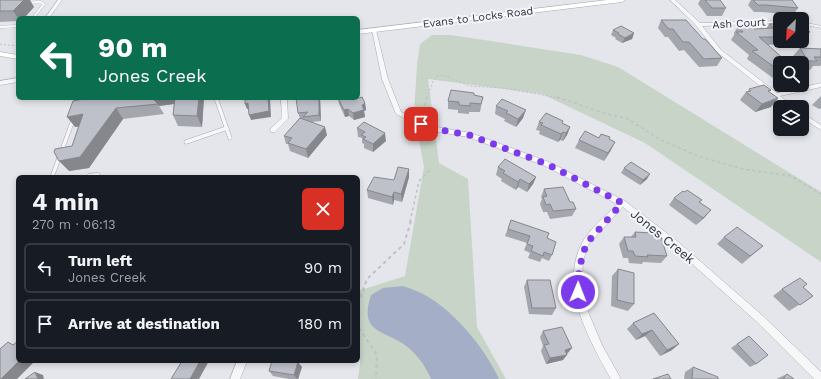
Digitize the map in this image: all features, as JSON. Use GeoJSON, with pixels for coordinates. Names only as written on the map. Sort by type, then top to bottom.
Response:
{"type":"FeatureCollection","features":[{"type":"Feature","properties":{"kind":"street"},"geometry":{"type":"LineString","coordinates":[[48,16],[60,0]]}},
{"type":"Feature","properties":{"kind":"street","name":"Evans to Locks Road"},"geometry":{"type":"LineString","coordinates":[[360,32],[622,0]]}},
{"type":"Feature","properties":{"kind":"street"},"geometry":{"type":"LineString","coordinates":[[672,0],[699,26],[719,51],[782,100]]}},
{"type":"Feature","properties":{"kind":"street","name":"Ash Court"},"geometry":{"type":"LineString","coordinates":[[699,26],[773,22]]}},
{"type":"Feature","properties":{"kind":"street"},"geometry":{"type":"LineString","coordinates":[[809,24],[821,27]]}},
{"type":"Feature","properties":{"kind":"street","name":"Jones Creek"},"geometry":{"type":"LineString","coordinates":[[374,30],[385,79],[398,113],[430,128],[469,135],[547,164],[622,203],[674,243],[732,294],[760,319],[821,379]]}},
{"type":"Feature","properties":{"kind":"street"},"geometry":{"type":"LineString","coordinates":[[0,54],[16,55]]}},
{"type":"Feature","properties":{"kind":"street"},"geometry":{"type":"LineString","coordinates":[[0,83],[16,80]]}},
{"type":"Feature","properties":{"kind":"street"},"geometry":{"type":"LineString","coordinates":[[775,95],[821,85]]}},
{"type":"Feature","properties":{"kind":"street"},"geometry":{"type":"LineString","coordinates":[[273,130],[285,119],[284,100]]}},
{"type":"Feature","properties":{"kind":"street"},"geometry":{"type":"LineString","coordinates":[[809,120],[821,128]]}},
{"type":"Feature","properties":{"kind":"street"},"geometry":{"type":"LineString","coordinates":[[616,379],[604,359],[588,322],[578,292],[579,269],[586,244],[622,203]]}},
{"type":"Feature","properties":{"kind":"street"},"geometry":{"type":"LineString","coordinates":[[235,379],[241,363]]}},
{"type":"Feature","properties":{"kind":"lane"},"geometry":{"type":"LineString","coordinates":[[20,3],[40,2],[44,4],[35,16]]}},
{"type":"Feature","properties":{"kind":"lane"},"geometry":{"type":"LineString","coordinates":[[0,27],[16,26]]}},
{"type":"Feature","properties":{"kind":"lane"},"geometry":{"type":"LineString","coordinates":[[217,100],[230,138]]}},
{"type":"Feature","properties":{"kind":"lane"},"geometry":{"type":"LineString","coordinates":[[53,175],[74,116]]}},
{"type":"Feature","properties":{"kind":"lane"},"geometry":{"type":"LineString","coordinates":[[186,142],[227,128]]}},
{"type":"Feature","properties":{"kind":"path"},"geometry":{"type":"LineString","coordinates":[[0,44],[16,46]]}},
{"type":"Feature","properties":{"kind":"path"},"geometry":{"type":"LineString","coordinates":[[430,128],[432,120],[424,112],[424,107],[435,77],[443,75],[470,86],[496,87],[541,93],[628,119],[659,140],[693,154],[743,169],[791,176],[821,194]]}},
{"type":"Feature","properties":{"kind":"path"},"geometry":{"type":"LineString","coordinates":[[360,298],[367,279],[404,244],[414,210],[420,181],[432,168]]}},
{"type":"Feature","properties":{"kind":"path"},"geometry":{"type":"LineString","coordinates":[[360,330],[377,355],[376,379]]}},
{"type":"Feature","properties":{"kind":"green space"},"geometry":{"type":"Polygon","coordinates":[[[432,35],[451,35],[581,55],[618,67],[821,192],[821,262],[645,143],[542,94],[428,79],[439,163],[468,179],[477,327],[506,379],[358,379],[360,363],[360,290],[405,276],[424,167],[414,113],[417,64],[420,44],[432,35]]]}},
{"type":"Feature","properties":{"kind":"water"},"geometry":{"type":"Polygon","coordinates":[[[403,286],[419,292],[433,300],[456,319],[476,342],[493,367],[499,379],[431,379],[423,364],[412,350],[373,327],[368,315],[371,295],[383,288],[403,286]]]}},
{"type":"Feature","properties":{"kind":"building"},"geometry":{"type":"Polygon","coordinates":[[[0,0],[24,0],[13,11],[0,11],[0,0]]]}},
{"type":"Feature","properties":{"kind":"building"},"geometry":{"type":"Polygon","coordinates":[[[705,0],[720,0],[726,8],[712,8],[705,0]]]}},
{"type":"Feature","properties":{"kind":"building"},"geometry":{"type":"Polygon","coordinates":[[[753,0],[792,0],[798,8],[758,5],[753,0]]]}},
{"type":"Feature","properties":{"kind":"building"},"geometry":{"type":"Polygon","coordinates":[[[661,20],[686,20],[722,58],[704,59],[689,42],[683,42],[673,29],[669,29],[661,20]]]}},
{"type":"Feature","properties":{"kind":"building"},"geometry":{"type":"Polygon","coordinates":[[[621,26],[634,33],[625,38],[613,30],[621,26]]]}},
{"type":"Feature","properties":{"kind":"building"},"geometry":{"type":"Polygon","coordinates":[[[738,26],[753,26],[754,29],[773,28],[773,37],[759,37],[780,56],[773,56],[773,66],[752,51],[758,50],[736,32],[743,32],[738,26]]]}},
{"type":"Feature","properties":{"kind":"building"},"geometry":{"type":"Polygon","coordinates":[[[800,48],[821,49],[821,57],[814,57],[817,61],[809,61],[809,56],[805,56],[800,48]]]}},
{"type":"Feature","properties":{"kind":"building"},"geometry":{"type":"Polygon","coordinates":[[[764,85],[771,90],[768,91],[778,98],[762,104],[746,92],[751,91],[749,89],[764,85]]]}},
{"type":"Feature","properties":{"kind":"building"},"geometry":{"type":"Polygon","coordinates":[[[451,90],[474,93],[474,95],[483,97],[481,104],[470,103],[470,106],[459,105],[459,102],[448,101],[451,90]]]}},
{"type":"Feature","properties":{"kind":"building"},"geometry":{"type":"Polygon","coordinates":[[[362,97],[365,103],[362,105],[364,110],[353,113],[348,109],[344,110],[339,100],[360,100],[360,98],[362,97]]]}},
{"type":"Feature","properties":{"kind":"building"},"geometry":{"type":"Polygon","coordinates":[[[502,99],[526,110],[518,119],[506,113],[508,111],[496,106],[502,99]]]}},
{"type":"Feature","properties":{"kind":"building"},"geometry":{"type":"Polygon","coordinates":[[[154,100],[158,104],[116,108],[80,157],[59,161],[54,152],[55,149],[72,146],[83,114],[67,117],[73,101],[154,100]]]}},
{"type":"Feature","properties":{"kind":"building"},"geometry":{"type":"Polygon","coordinates":[[[175,100],[199,100],[197,116],[173,115],[175,100]]]}},
{"type":"Feature","properties":{"kind":"building"},"geometry":{"type":"Polygon","coordinates":[[[245,100],[268,100],[269,111],[249,115],[248,103],[245,104],[245,100]]]}},
{"type":"Feature","properties":{"kind":"building"},"geometry":{"type":"Polygon","coordinates":[[[296,100],[319,100],[319,115],[303,117],[308,112],[298,113],[296,100]]]}},
{"type":"Feature","properties":{"kind":"building"},"geometry":{"type":"Polygon","coordinates":[[[546,113],[563,121],[562,123],[570,127],[566,133],[563,132],[561,134],[541,125],[543,123],[539,122],[546,113]]]}},
{"type":"Feature","properties":{"kind":"building"},"geometry":{"type":"Polygon","coordinates":[[[300,118],[325,127],[306,149],[288,143],[292,138],[284,136],[300,118]]]}},
{"type":"Feature","properties":{"kind":"building"},"geometry":{"type":"Polygon","coordinates":[[[364,122],[385,133],[373,144],[363,139],[366,137],[361,135],[365,132],[357,128],[364,122]]]}},
{"type":"Feature","properties":{"kind":"building"},"geometry":{"type":"Polygon","coordinates":[[[585,131],[599,138],[601,134],[610,137],[609,139],[615,142],[608,153],[579,140],[585,131]]]}},
{"type":"Feature","properties":{"kind":"building"},"geometry":{"type":"Polygon","coordinates":[[[505,159],[536,177],[529,184],[520,179],[518,182],[503,173],[505,171],[498,167],[505,159]]]}},
{"type":"Feature","properties":{"kind":"building"},"geometry":{"type":"Polygon","coordinates":[[[631,162],[650,174],[643,180],[624,168],[631,162]]]}},
{"type":"Feature","properties":{"kind":"building"},"geometry":{"type":"Polygon","coordinates":[[[398,167],[409,169],[401,194],[394,192],[392,197],[367,190],[374,177],[394,180],[398,167]]]}},
{"type":"Feature","properties":{"kind":"building"},"geometry":{"type":"Polygon","coordinates":[[[563,187],[570,202],[573,202],[576,209],[553,211],[550,204],[546,205],[543,197],[547,196],[544,189],[563,187]]]}},
{"type":"Feature","properties":{"kind":"building"},"geometry":{"type":"Polygon","coordinates":[[[687,190],[702,200],[699,202],[711,210],[703,218],[674,198],[683,191],[685,192],[687,190]]]}},
{"type":"Feature","properties":{"kind":"building"},"geometry":{"type":"Polygon","coordinates":[[[511,220],[549,233],[547,238],[556,242],[552,255],[544,252],[543,256],[531,251],[533,246],[527,244],[530,236],[508,229],[511,220]]]}},
{"type":"Feature","properties":{"kind":"building"},"geometry":{"type":"Polygon","coordinates":[[[737,227],[763,246],[750,256],[724,237],[737,227]]]}},
{"type":"Feature","properties":{"kind":"building"},"geometry":{"type":"Polygon","coordinates":[[[635,232],[652,233],[654,237],[661,237],[667,256],[635,256],[633,251],[628,251],[624,237],[636,237],[635,232]]]}},
{"type":"Feature","properties":{"kind":"building"},"geometry":{"type":"Polygon","coordinates":[[[618,269],[634,273],[634,304],[617,300],[618,269]]]}},
{"type":"Feature","properties":{"kind":"building"},"geometry":{"type":"Polygon","coordinates":[[[800,278],[807,284],[803,287],[813,296],[800,305],[782,289],[800,278]]]}},
{"type":"Feature","properties":{"kind":"building"},"geometry":{"type":"Polygon","coordinates":[[[527,280],[550,280],[556,308],[532,308],[527,280]]]}},
{"type":"Feature","properties":{"kind":"building"},"geometry":{"type":"Polygon","coordinates":[[[654,313],[679,344],[667,350],[652,330],[642,334],[633,323],[654,313]]]}},
{"type":"Feature","properties":{"kind":"building"},"geometry":{"type":"Polygon","coordinates":[[[562,327],[572,348],[565,350],[567,355],[550,358],[544,345],[549,344],[543,331],[562,327]]]}},
{"type":"Feature","properties":{"kind":"building"},"geometry":{"type":"Polygon","coordinates":[[[749,336],[768,355],[756,364],[737,344],[749,336]]]}},
{"type":"Feature","properties":{"kind":"building"},"geometry":{"type":"Polygon","coordinates":[[[8,342],[13,345],[16,343],[17,363],[1,379],[0,379],[0,349],[8,342]]]}},
{"type":"Feature","properties":{"kind":"building"},"geometry":{"type":"Polygon","coordinates":[[[181,363],[199,363],[190,379],[171,379],[181,363]]]}},
{"type":"Feature","properties":{"kind":"building"},"geometry":{"type":"Polygon","coordinates":[[[271,363],[298,363],[294,375],[269,371],[271,363]]]}},
{"type":"Feature","properties":{"kind":"building"},"geometry":{"type":"Polygon","coordinates":[[[693,367],[718,377],[718,379],[692,379],[693,367]]]}},
{"type":"Feature","properties":{"kind":"building"},"geometry":{"type":"Polygon","coordinates":[[[35,372],[38,379],[25,379],[35,372]]]}},
{"type":"Feature","properties":{"kind":"building"},"geometry":{"type":"Polygon","coordinates":[[[668,374],[671,379],[653,379],[668,374]]]}},
{"type":"Feature","properties":{"kind":"building"},"geometry":{"type":"Polygon","coordinates":[[[787,374],[794,379],[783,379],[787,374]]]}},
{"type":"Feature","properties":{"kind":"route"},"geometry":{"type":"LineString","coordinates":[[421,124],[430,128],[469,135],[547,164],[622,203],[586,244],[579,269],[578,292]]}}]}
